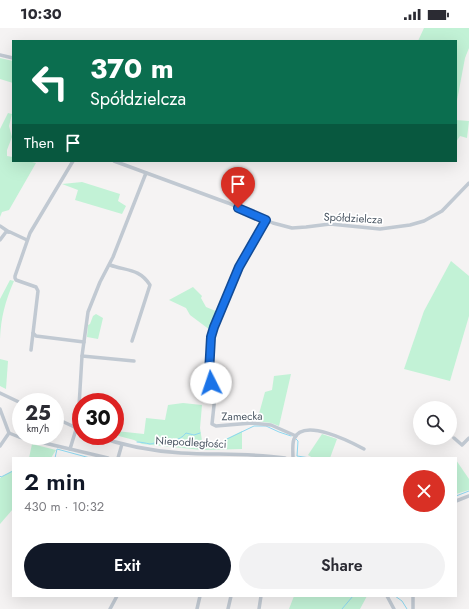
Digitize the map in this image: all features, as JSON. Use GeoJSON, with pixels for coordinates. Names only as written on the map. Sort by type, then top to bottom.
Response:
{"type":"FeatureCollection","features":[{"type":"Feature","properties":{"kind":"street"},"geometry":{"type":"LineString","coordinates":[[0,55],[12,58]]}},
{"type":"Feature","properties":{"kind":"street"},"geometry":{"type":"LineString","coordinates":[[31,350],[38,291],[36,287],[15,278],[27,240],[72,162]]}},
{"type":"Feature","properties":{"kind":"street","name":"Spółdzielcza"},"geometry":{"type":"LineString","coordinates":[[117,162],[228,203],[280,226],[299,228],[330,224],[375,229],[399,227],[424,221],[442,211],[469,183]]}},
{"type":"Feature","properties":{"kind":"street"},"geometry":{"type":"LineString","coordinates":[[79,393],[82,356],[90,303],[110,265],[146,173]]}},
{"type":"Feature","properties":{"kind":"street","name":"Zamecka"},"geometry":{"type":"LineString","coordinates":[[266,220],[233,281],[212,332],[209,373],[215,396],[212,423],[216,426],[252,423],[271,425],[296,436]]}},
{"type":"Feature","properties":{"kind":"street"},"geometry":{"type":"LineString","coordinates":[[0,226],[27,240]]}},
{"type":"Feature","properties":{"kind":"street"},"geometry":{"type":"LineString","coordinates":[[0,240],[6,232],[10,232]]}},
{"type":"Feature","properties":{"kind":"street"},"geometry":{"type":"LineString","coordinates":[[110,265],[138,272],[144,276],[150,284],[132,341]]}},
{"type":"Feature","properties":{"kind":"street"},"geometry":{"type":"LineString","coordinates":[[33,333],[36,336],[84,342]]}},
{"type":"Feature","properties":{"kind":"street"},"geometry":{"type":"LineString","coordinates":[[82,356],[134,361]]}},
{"type":"Feature","properties":{"kind":"street"},"geometry":{"type":"LineString","coordinates":[[0,393],[12,399]]}},
{"type":"Feature","properties":{"kind":"street"},"geometry":{"type":"LineString","coordinates":[[0,409],[9,433],[19,437],[102,457]]}},
{"type":"Feature","properties":{"kind":"street"},"geometry":{"type":"LineString","coordinates":[[293,457],[294,439],[301,432],[307,430],[315,430],[348,441],[364,449]]}},
{"type":"Feature","properties":{"kind":"street"},"geometry":{"type":"LineString","coordinates":[[0,446],[9,433]]}},
{"type":"Feature","properties":{"kind":"street"},"geometry":{"type":"LineString","coordinates":[[457,441],[462,445],[469,438]]}},
{"type":"Feature","properties":{"kind":"street"},"geometry":{"type":"LineString","coordinates":[[70,449],[72,443]]}},
{"type":"Feature","properties":{"kind":"street","name":"Niepodległości"},"geometry":{"type":"LineString","coordinates":[[124,444],[169,452],[256,454],[278,457]]}},
{"type":"Feature","properties":{"kind":"street"},"geometry":{"type":"LineString","coordinates":[[118,457],[122,445]]}},
{"type":"Feature","properties":{"kind":"street"},"geometry":{"type":"LineString","coordinates":[[224,457],[225,453]]}},
{"type":"Feature","properties":{"kind":"street"},"geometry":{"type":"LineString","coordinates":[[457,501],[469,496]]}},
{"type":"Feature","properties":{"kind":"street"},"geometry":{"type":"LineString","coordinates":[[110,609],[116,597]]}},
{"type":"Feature","properties":{"kind":"street"},"geometry":{"type":"LineString","coordinates":[[197,609],[200,597]]}},
{"type":"Feature","properties":{"kind":"street"},"geometry":{"type":"LineString","coordinates":[[228,609],[231,597]]}},
{"type":"Feature","properties":{"kind":"street"},"geometry":{"type":"LineString","coordinates":[[258,609],[261,597]]}},
{"type":"Feature","properties":{"kind":"street"},"geometry":{"type":"LineString","coordinates":[[388,597],[394,609]]}},
{"type":"Feature","properties":{"kind":"street"},"geometry":{"type":"LineString","coordinates":[[413,597],[413,609]]}},
{"type":"Feature","properties":{"kind":"green space"},"geometry":{"type":"Polygon","coordinates":[[[424,28],[469,28],[469,48],[465,58],[457,101],[457,40],[418,40],[424,28]]]}},
{"type":"Feature","properties":{"kind":"green space"},"geometry":{"type":"Polygon","coordinates":[[[0,58],[12,61],[12,83],[0,79],[0,58]]]}},
{"type":"Feature","properties":{"kind":"green space"},"geometry":{"type":"Polygon","coordinates":[[[8,113],[12,114],[9,126],[12,137],[7,150],[7,156],[12,157],[12,162],[36,163],[9,210],[2,212],[0,217],[0,129],[8,113]]]}},
{"type":"Feature","properties":{"kind":"green space"},"geometry":{"type":"Polygon","coordinates":[[[457,120],[469,121],[467,138],[460,136],[457,140],[457,120]]]}},
{"type":"Feature","properties":{"kind":"green space"},"geometry":{"type":"Polygon","coordinates":[[[82,182],[120,194],[118,201],[126,206],[122,214],[75,200],[78,190],[62,184],[82,182]]]}},
{"type":"Feature","properties":{"kind":"green space"},"geometry":{"type":"Polygon","coordinates":[[[451,261],[469,276],[469,316],[450,381],[404,369],[424,311],[451,261]]]}},
{"type":"Feature","properties":{"kind":"green space"},"geometry":{"type":"Polygon","coordinates":[[[10,280],[14,281],[4,310],[0,339],[0,299],[10,280]]]}},
{"type":"Feature","properties":{"kind":"green space"},"geometry":{"type":"Polygon","coordinates":[[[193,287],[202,296],[201,298],[206,307],[218,312],[210,330],[190,315],[186,308],[169,300],[193,287]]]}},
{"type":"Feature","properties":{"kind":"green space"},"geometry":{"type":"Polygon","coordinates":[[[96,314],[103,318],[98,339],[87,337],[88,325],[90,324],[93,316],[96,314]]]}},
{"type":"Feature","properties":{"kind":"green space"},"geometry":{"type":"Polygon","coordinates":[[[0,359],[8,361],[6,389],[0,386],[0,359]]]}},
{"type":"Feature","properties":{"kind":"green space"},"geometry":{"type":"Polygon","coordinates":[[[291,374],[279,426],[257,421],[265,392],[272,390],[274,376],[291,374]]]}},
{"type":"Feature","properties":{"kind":"green space"},"geometry":{"type":"Polygon","coordinates":[[[183,403],[202,405],[200,428],[203,447],[217,448],[226,439],[242,431],[242,449],[202,450],[142,444],[124,437],[124,432],[144,434],[146,418],[165,420],[168,405],[183,403]]]}},
{"type":"Feature","properties":{"kind":"green space"},"geometry":{"type":"Polygon","coordinates":[[[322,434],[337,439],[330,457],[311,457],[308,455],[322,434]]]}},
{"type":"Feature","properties":{"kind":"green space"},"geometry":{"type":"Polygon","coordinates":[[[32,445],[56,450],[52,457],[29,457],[32,445]]]}},
{"type":"Feature","properties":{"kind":"green space"},"geometry":{"type":"Polygon","coordinates":[[[457,461],[469,479],[469,490],[457,494],[457,461]]]}},
{"type":"Feature","properties":{"kind":"green space"},"geometry":{"type":"Polygon","coordinates":[[[12,471],[12,510],[0,524],[0,478],[12,471]]]}},
{"type":"Feature","properties":{"kind":"green space"},"geometry":{"type":"Polygon","coordinates":[[[294,597],[366,597],[360,609],[289,609],[294,597]]]}},
{"type":"Feature","properties":{"kind":"waterway"},"geometry":{"type":"LineString","coordinates":[[217,446],[220,446],[227,439],[254,426],[266,426],[291,436]]}},
{"type":"Feature","properties":{"kind":"waterway"},"geometry":{"type":"LineString","coordinates":[[137,442],[151,444],[159,441],[170,441],[177,439],[186,433],[194,435],[200,433]]}},
{"type":"Feature","properties":{"kind":"waterway"},"geometry":{"type":"LineString","coordinates":[[296,439],[298,441],[297,456],[304,457]]}},
{"type":"Feature","properties":{"kind":"waterway"},"geometry":{"type":"LineString","coordinates":[[55,457],[57,449],[86,457]]}},
{"type":"Feature","properties":{"kind":"waterway"},"geometry":{"type":"LineString","coordinates":[[0,476],[1,477],[12,472]]}},
{"type":"Feature","properties":{"kind":"waterway"},"geometry":{"type":"LineString","coordinates":[[457,496],[469,491]]}},
{"type":"Feature","properties":{"kind":"waterway"},"geometry":{"type":"LineString","coordinates":[[342,609],[352,597]]}},
{"type":"Feature","properties":{"kind":"waterway"},"geometry":{"type":"LineString","coordinates":[[396,597],[402,601],[407,609]]}},
{"type":"Feature","properties":{"kind":"route"},"geometry":{"type":"LineString","coordinates":[[211,383],[209,373],[212,332],[239,267],[266,220],[238,208]]}}]}
